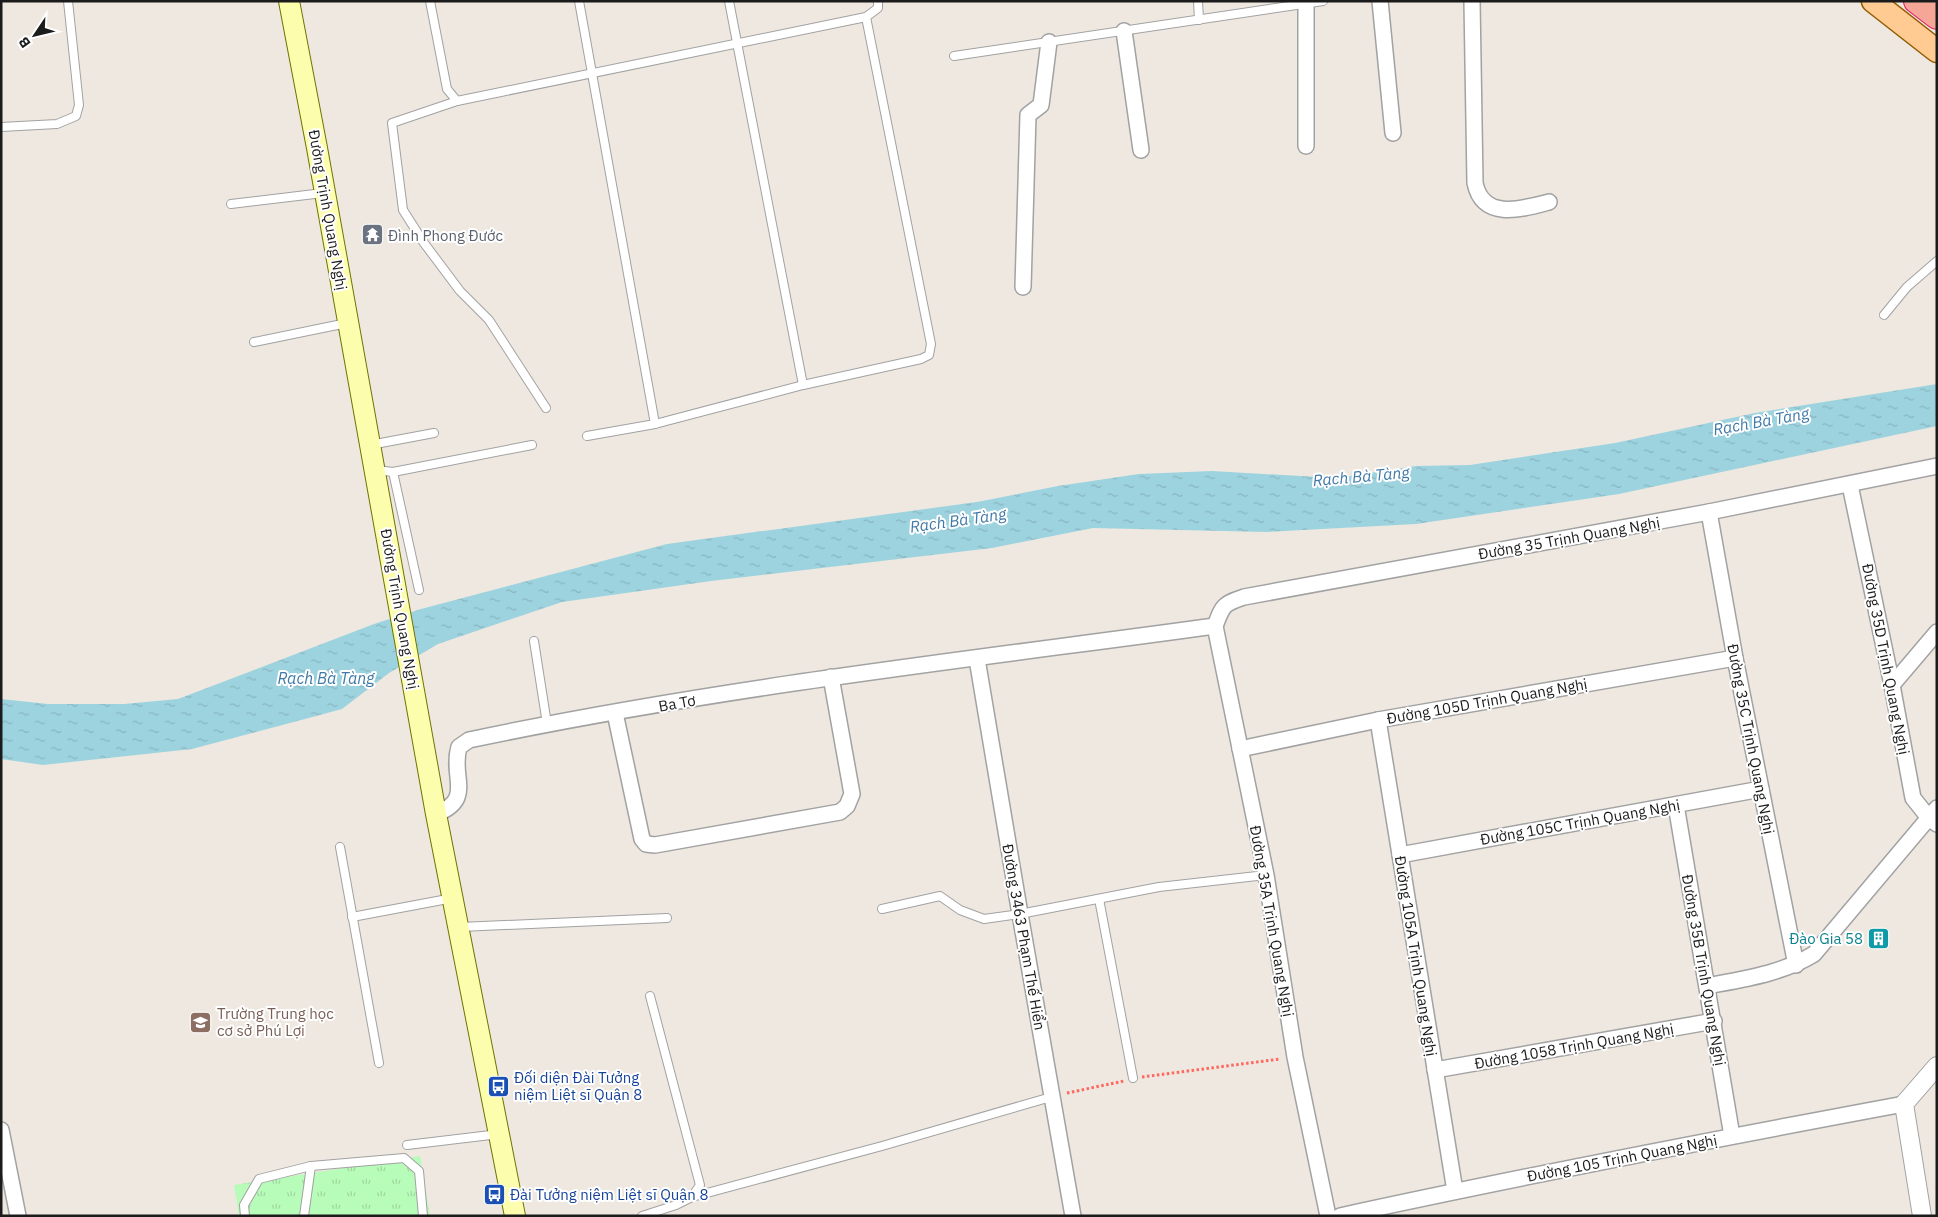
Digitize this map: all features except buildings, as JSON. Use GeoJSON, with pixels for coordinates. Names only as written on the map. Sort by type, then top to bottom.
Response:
{"type":"FeatureCollection","features":[{"type":"Feature","properties":{"kind":"highway"},"geometry":{"type":"LineString","coordinates":[[1916,1],[1937,17]]}},
{"type":"Feature","properties":{"kind":"main road","name":"Đường Trịnh Quang Nghị"},"geometry":{"type":"LineString","coordinates":[[289,1],[370,446],[384,471],[395,584],[415,698],[452,898],[515,1216]]}},
{"type":"Feature","properties":{"kind":"main road"},"geometry":{"type":"LineString","coordinates":[[1873,1],[1937,50]]}},
{"type":"Feature","properties":{"kind":"street"},"geometry":{"type":"LineString","coordinates":[[1380,1],[1393,133]]}},
{"type":"Feature","properties":{"kind":"street"},"geometry":{"type":"LineString","coordinates":[[1472,1],[1475,184],[1477,192],[1481,200],[1486,204],[1507,210],[1526,208],[1549,202]]}},
{"type":"Feature","properties":{"kind":"street"},"geometry":{"type":"LineString","coordinates":[[1306,4],[1306,146]]}},
{"type":"Feature","properties":{"kind":"street"},"geometry":{"type":"LineString","coordinates":[[1124,32],[1141,150]]}},
{"type":"Feature","properties":{"kind":"street"},"geometry":{"type":"LineString","coordinates":[[1023,288],[1028,115],[1041,105],[1049,42]]}},
{"type":"Feature","properties":{"kind":"street","name":"Đường 35 Trịnh Quang Nghị"},"geometry":{"type":"LineString","coordinates":[[1215,626],[1221,608],[1229,602],[1244,597],[1709,512],[1937,466]]}},
{"type":"Feature","properties":{"kind":"street","name":"Đường 35D Trịnh Quang Nghị"},"geometry":{"type":"LineString","coordinates":[[1850,485],[1892,685],[1913,798],[1934,817]]}},
{"type":"Feature","properties":{"kind":"street","name":"Đường 35C Trịnh Quang Nghị"},"geometry":{"type":"LineString","coordinates":[[1709,512],[1735,658],[1796,965]]}},
{"type":"Feature","properties":{"kind":"street","name":"Ba Tơ"},"geometry":{"type":"LineString","coordinates":[[436,814],[449,809],[455,804],[458,797],[457,754],[459,747],[463,743],[547,724],[831,677],[1215,626]]}},
{"type":"Feature","properties":{"kind":"street","name":"Đường 35A Trịnh Quang Nghị"},"geometry":{"type":"LineString","coordinates":[[1215,626],[1266,875],[1295,1057],[1328,1216]]}},
{"type":"Feature","properties":{"kind":"street"},"geometry":{"type":"LineString","coordinates":[[1892,685],[1937,632]]}},
{"type":"Feature","properties":{"kind":"street","name":"Đường 105D Trịnh Quang Nghị"},"geometry":{"type":"LineString","coordinates":[[1240,749],[1378,720],[1735,658]]}},
{"type":"Feature","properties":{"kind":"street","name":"Đường 3463 Phạm Thế Hiển"},"geometry":{"type":"LineString","coordinates":[[977,659],[1073,1216]]}},
{"type":"Feature","properties":{"kind":"street"},"geometry":{"type":"LineString","coordinates":[[615,713],[642,839],[646,844],[654,845],[840,812],[848,806],[852,794],[831,677]]}},
{"type":"Feature","properties":{"kind":"street","name":"Đường 105A Trịnh Quang Nghị"},"geometry":{"type":"LineString","coordinates":[[1378,720],[1455,1191]]}},
{"type":"Feature","properties":{"kind":"street","name":"Đường 105C Trịnh Quang Nghị"},"geometry":{"type":"LineString","coordinates":[[1400,854],[1761,789]]}},
{"type":"Feature","properties":{"kind":"street","name":"Đường 35B Trịnh Quang Nghị"},"geometry":{"type":"LineString","coordinates":[[1676,805],[1732,1136]]}},
{"type":"Feature","properties":{"kind":"street"},"geometry":{"type":"LineString","coordinates":[[1707,986],[1768,974],[1796,965],[1814,954],[1934,817]]}},
{"type":"Feature","properties":{"kind":"street","name":"Đường 1058 Trịnh Quang Nghị"},"geometry":{"type":"LineString","coordinates":[[1435,1070],[1714,1022]]}},
{"type":"Feature","properties":{"kind":"street"},"geometry":{"type":"LineString","coordinates":[[1922,1216],[1904,1104],[1937,1066]]}},
{"type":"Feature","properties":{"kind":"street","name":"Đường 105 Trịnh Quang Nghị"},"geometry":{"type":"LineString","coordinates":[[1340,1216],[1455,1191],[1904,1104]]}},
{"type":"Feature","properties":{"kind":"street"},"geometry":{"type":"LineString","coordinates":[[1,1130],[18,1216]]}},
{"type":"Feature","properties":{"kind":"lane"},"geometry":{"type":"LineString","coordinates":[[1,127],[57,124],[76,116],[80,105],[68,1]]}},
{"type":"Feature","properties":{"kind":"lane"},"geometry":{"type":"LineString","coordinates":[[430,1],[447,89],[457,101]]}},
{"type":"Feature","properties":{"kind":"lane"},"geometry":{"type":"LineString","coordinates":[[580,1],[655,424]]}},
{"type":"Feature","properties":{"kind":"lane"},"geometry":{"type":"LineString","coordinates":[[729,1],[803,385]]}},
{"type":"Feature","properties":{"kind":"lane"},"geometry":{"type":"LineString","coordinates":[[546,408],[489,320],[460,291],[424,243],[403,210],[392,122],[457,101],[866,17],[878,8],[878,1]]}},
{"type":"Feature","properties":{"kind":"lane"},"geometry":{"type":"LineString","coordinates":[[1198,1],[1199,20]]}},
{"type":"Feature","properties":{"kind":"lane"},"geometry":{"type":"LineString","coordinates":[[954,56],[1323,1]]}},
{"type":"Feature","properties":{"kind":"lane"},"geometry":{"type":"LineString","coordinates":[[587,436],[655,424],[803,385],[921,359],[929,355],[931,344],[866,17]]}},
{"type":"Feature","properties":{"kind":"lane"},"geometry":{"type":"LineString","coordinates":[[231,204],[325,193]]}},
{"type":"Feature","properties":{"kind":"lane"},"geometry":{"type":"LineString","coordinates":[[1884,315],[1907,287],[1937,261]]}},
{"type":"Feature","properties":{"kind":"lane"},"geometry":{"type":"LineString","coordinates":[[254,342],[348,322]]}},
{"type":"Feature","properties":{"kind":"lane"},"geometry":{"type":"LineString","coordinates":[[370,446],[434,433]]}},
{"type":"Feature","properties":{"kind":"lane"},"geometry":{"type":"LineString","coordinates":[[419,590],[384,471],[532,445]]}},
{"type":"Feature","properties":{"kind":"lane"},"geometry":{"type":"LineString","coordinates":[[534,641],[547,724]]}},
{"type":"Feature","properties":{"kind":"lane"},"geometry":{"type":"LineString","coordinates":[[340,847],[379,1063]]}},
{"type":"Feature","properties":{"kind":"lane"},"geometry":{"type":"LineString","coordinates":[[882,909],[940,896],[960,910],[984,919],[1020,914],[1159,887],[1266,875]]}},
{"type":"Feature","properties":{"kind":"lane"},"geometry":{"type":"LineString","coordinates":[[352,917],[452,898]]}},
{"type":"Feature","properties":{"kind":"lane"},"geometry":{"type":"LineString","coordinates":[[1099,899],[1134,1078]]}},
{"type":"Feature","properties":{"kind":"lane"},"geometry":{"type":"LineString","coordinates":[[458,927],[667,918]]}},
{"type":"Feature","properties":{"kind":"lane"},"geometry":{"type":"LineString","coordinates":[[650,996],[700,1185],[692,1197]]}},
{"type":"Feature","properties":{"kind":"lane"},"geometry":{"type":"LineString","coordinates":[[642,1216],[676,1205],[692,1197],[882,1146],[1051,1097]]}},
{"type":"Feature","properties":{"kind":"lane"},"geometry":{"type":"LineString","coordinates":[[407,1145],[499,1134]]}},
{"type":"Feature","properties":{"kind":"lane"},"geometry":{"type":"LineString","coordinates":[[246,1216],[244,1205],[259,1179],[311,1166],[404,1158],[419,1171],[424,1216]]}},
{"type":"Feature","properties":{"kind":"lane"},"geometry":{"type":"LineString","coordinates":[[304,1216],[311,1166]]}},
{"type":"Feature","properties":{"kind":"path"},"geometry":{"type":"LineString","coordinates":[[1051,1097],[1134,1078],[1295,1057]]}},
{"type":"Feature","properties":{"kind":"green space"},"geometry":{"type":"Polygon","coordinates":[[[420,1156],[430,1216],[239,1216],[234,1185],[420,1156]]]}},
{"type":"Feature","properties":{"kind":"water","name":"Rạch Bà Tàng"},"geometry":{"type":"Polygon","coordinates":[[[1937,384],[1937,426],[1619,494],[1416,524],[1267,532],[1093,528],[992,548],[711,581],[562,602],[438,644],[389,673],[342,709],[192,749],[43,765],[1,759],[1,699],[48,704],[124,704],[178,699],[374,624],[421,609],[667,544],[977,502],[1058,486],[1139,474],[1212,471],[1336,478],[1416,466],[1470,465],[1615,443],[1755,413],[1937,384]]]}},
{"type":"Feature","properties":{"kind":"place","name":"Đình Phong Đước"},"geometry":{"type":"Point","coordinates":[372,235]}},
{"type":"Feature","properties":{"kind":"place","name":"Đào Gia 58"},"geometry":{"type":"Point","coordinates":[1879,938]}},
{"type":"Feature","properties":{"kind":"place","name":"Trường Trung học cơ sở Phú Lợi"},"geometry":{"type":"Point","coordinates":[201,1022]}},
{"type":"Feature","properties":{"kind":"place","name":"Đối diện Đài Tưởng niệm Liệt sĩ Quận 8"},"geometry":{"type":"Point","coordinates":[498,1086]}},
{"type":"Feature","properties":{"kind":"place","name":"Đài Tưởng niệm Liệt sĩ Quận 8"},"geometry":{"type":"Point","coordinates":[494,1194]}}]}
